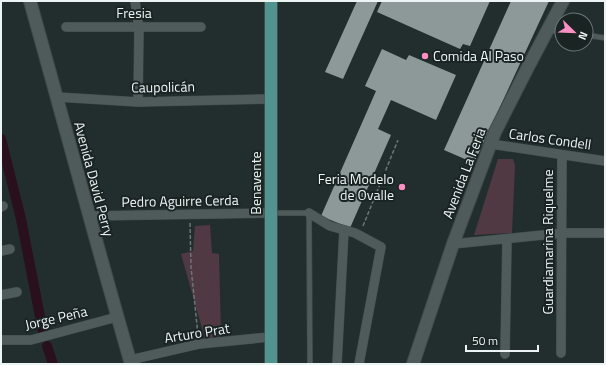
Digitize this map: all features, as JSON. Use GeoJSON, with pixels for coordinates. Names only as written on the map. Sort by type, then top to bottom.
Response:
{"type":"FeatureCollection","features":[{"type":"Feature","properties":{"kind":"main road","name":"Avenida David Perry"},"geometry":{"type":"LineString","coordinates":[[30,1],[130,362]]}},
{"type":"Feature","properties":{"kind":"main road","name":"Benavente"},"geometry":{"type":"LineString","coordinates":[[271,1],[271,364]]}},
{"type":"Feature","properties":{"kind":"main road","name":"Avenida La Feria"},"geometry":{"type":"LineString","coordinates":[[414,364],[453,244],[491,144],[518,87],[563,1]]}},
{"type":"Feature","properties":{"kind":"street"},"geometry":{"type":"LineString","coordinates":[[135,1],[139,28],[138,102]]}},
{"type":"Feature","properties":{"kind":"street","name":"Fresia"},"geometry":{"type":"LineString","coordinates":[[66,27],[201,27]]}},
{"type":"Feature","properties":{"kind":"street","name":"Caupolicán"},"geometry":{"type":"LineString","coordinates":[[57,97],[138,102],[270,99]]}},
{"type":"Feature","properties":{"kind":"street","name":"Carlos Condell"},"geometry":{"type":"LineString","coordinates":[[491,144],[605,161]]}},
{"type":"Feature","properties":{"kind":"street","name":"Guardiamarina Riquelme"},"geometry":{"type":"LineString","coordinates":[[561,353],[562,155]]}},
{"type":"Feature","properties":{"kind":"street","name":"Pedro Aguirre Cerda"},"geometry":{"type":"LineString","coordinates":[[89,216],[271,213]]}},
{"type":"Feature","properties":{"kind":"street"},"geometry":{"type":"LineString","coordinates":[[308,214],[330,226],[359,235],[381,247],[359,364]]}},
{"type":"Feature","properties":{"kind":"street"},"geometry":{"type":"LineString","coordinates":[[337,364],[344,230]]}},
{"type":"Feature","properties":{"kind":"street"},"geometry":{"type":"LineString","coordinates":[[453,244],[562,233],[605,234]]}},
{"type":"Feature","properties":{"kind":"street"},"geometry":{"type":"LineString","coordinates":[[505,354],[507,238]]}},
{"type":"Feature","properties":{"kind":"street"},"geometry":{"type":"LineString","coordinates":[[1,295],[17,292]]}},
{"type":"Feature","properties":{"kind":"street","name":"Jorge Peña"},"geometry":{"type":"LineString","coordinates":[[1,340],[31,340],[117,317]]}},
{"type":"Feature","properties":{"kind":"street","name":"Arturo Prat"},"geometry":{"type":"LineString","coordinates":[[130,362],[199,344],[270,337]]}},
{"type":"Feature","properties":{"kind":"lane"},"geometry":{"type":"LineString","coordinates":[[548,29],[554,30]]}},
{"type":"Feature","properties":{"kind":"lane"},"geometry":{"type":"LineString","coordinates":[[594,36],[605,38]]}},
{"type":"Feature","properties":{"kind":"lane"},"geometry":{"type":"LineString","coordinates":[[271,213],[308,214],[310,364]]}},
{"type":"Feature","properties":{"kind":"path"},"geometry":{"type":"LineString","coordinates":[[359,235],[398,140]]}},
{"type":"Feature","properties":{"kind":"path"},"geometry":{"type":"LineString","coordinates":[[190,215],[191,267],[199,344]]}},
{"type":"Feature","properties":{"kind":"shaded area"},"geometry":{"type":"Polygon","coordinates":[[[498,159],[513,159],[515,165],[512,233],[474,235],[498,159]]]}},
{"type":"Feature","properties":{"kind":"shaded area"},"geometry":{"type":"Polygon","coordinates":[[[210,225],[212,253],[219,254],[221,336],[205,339],[181,254],[193,251],[195,226],[210,225]]]}},
{"type":"Feature","properties":{"kind":"building"},"geometry":{"type":"Polygon","coordinates":[[[357,1],[378,1],[343,79],[325,72],[357,1]]]}},
{"type":"Feature","properties":{"kind":"building"},"geometry":{"type":"Polygon","coordinates":[[[382,1],[490,1],[470,46],[463,44],[460,49],[377,12],[382,1]]]}},
{"type":"Feature","properties":{"kind":"building"},"geometry":{"type":"Polygon","coordinates":[[[511,1],[549,1],[474,163],[444,150],[511,1]]]}},
{"type":"Feature","properties":{"kind":"building"},"geometry":{"type":"Polygon","coordinates":[[[382,49],[406,60],[409,55],[456,75],[436,120],[391,100],[378,129],[391,135],[350,228],[321,216],[376,91],[365,86],[382,49]]]}},
{"type":"Feature","properties":{"kind":"waterway"},"geometry":{"type":"LineString","coordinates":[[1,139],[21,219],[43,332]]}},
{"type":"Feature","properties":{"kind":"waterway"},"geometry":{"type":"LineString","coordinates":[[47,346],[53,364]]}},
{"type":"Feature","properties":{"kind":"place","name":"Comida Al Paso"},"geometry":{"type":"Point","coordinates":[425,56]}},
{"type":"Feature","properties":{"kind":"place","name":"Feria Modelo de Ovalle"},"geometry":{"type":"Point","coordinates":[402,187]}}]}
